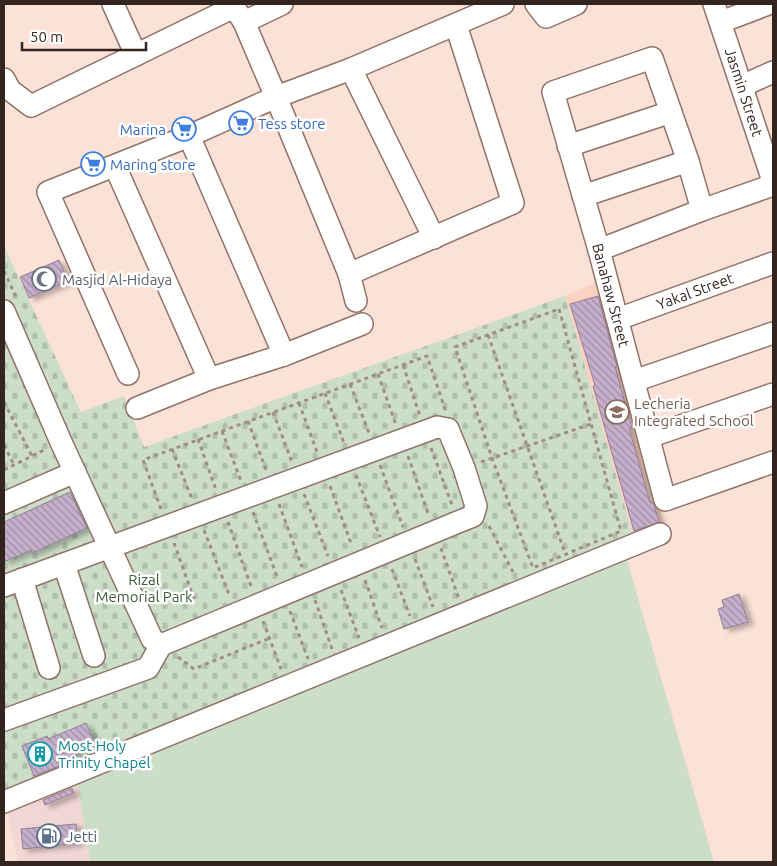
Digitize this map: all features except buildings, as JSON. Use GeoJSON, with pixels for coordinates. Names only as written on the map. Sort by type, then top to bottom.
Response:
{"type":"FeatureCollection","features":[{"type":"Feature","properties":{"kind":"street"},"geometry":{"type":"LineString","coordinates":[[113,4],[136,55]]}},
{"type":"Feature","properties":{"kind":"street"},"geometry":{"type":"LineString","coordinates":[[4,79],[10,90],[31,106],[136,55],[237,11],[282,4]]}},
{"type":"Feature","properties":{"kind":"street"},"geometry":{"type":"LineString","coordinates":[[128,374],[48,192],[189,136],[276,97],[351,69],[503,4]]}},
{"type":"Feature","properties":{"kind":"street"},"geometry":{"type":"LineString","coordinates":[[536,4],[546,17],[576,4]]}},
{"type":"Feature","properties":{"kind":"street"},"geometry":{"type":"LineString","coordinates":[[717,13],[768,4]]}},
{"type":"Feature","properties":{"kind":"street"},"geometry":{"type":"LineString","coordinates":[[237,11],[276,97],[349,274],[356,301]]}},
{"type":"Feature","properties":{"kind":"street","name":"Jasmin Street"},"geometry":{"type":"LineString","coordinates":[[717,13],[773,183]]}},
{"type":"Feature","properties":{"kind":"street"},"geometry":{"type":"LineString","coordinates":[[349,274],[513,204],[456,25]]}},
{"type":"Feature","properties":{"kind":"street","name":"Banahaw Street"},"geometry":{"type":"LineString","coordinates":[[671,112],[652,58],[553,92],[618,319],[665,500],[773,462]]}},
{"type":"Feature","properties":{"kind":"street"},"geometry":{"type":"LineString","coordinates":[[351,69],[434,238]]}},
{"type":"Feature","properties":{"kind":"street"},"geometry":{"type":"LineString","coordinates":[[742,86],[773,72]]}},
{"type":"Feature","properties":{"kind":"street"},"geometry":{"type":"LineString","coordinates":[[568,146],[671,112],[702,210]]}},
{"type":"Feature","properties":{"kind":"street"},"geometry":{"type":"LineString","coordinates":[[189,136],[284,354]]}},
{"type":"Feature","properties":{"kind":"street"},"geometry":{"type":"LineString","coordinates":[[583,196],[688,161]]}},
{"type":"Feature","properties":{"kind":"street"},"geometry":{"type":"LineString","coordinates":[[115,166],[208,379]]}},
{"type":"Feature","properties":{"kind":"street"},"geometry":{"type":"LineString","coordinates":[[599,250],[773,183]]}},
{"type":"Feature","properties":{"kind":"street","name":"Yakal Street"},"geometry":{"type":"LineString","coordinates":[[618,319],[773,263]]}},
{"type":"Feature","properties":{"kind":"street"},"geometry":{"type":"LineString","coordinates":[[4,311],[61,442],[152,639],[162,645]]}},
{"type":"Feature","properties":{"kind":"street"},"geometry":{"type":"LineString","coordinates":[[137,408],[208,379],[284,354],[362,324]]}},
{"type":"Feature","properties":{"kind":"street"},"geometry":{"type":"LineString","coordinates":[[634,381],[773,333]]}},
{"type":"Feature","properties":{"kind":"street"},"geometry":{"type":"LineString","coordinates":[[649,437],[773,394]]}},
{"type":"Feature","properties":{"kind":"street"},"geometry":{"type":"LineString","coordinates":[[4,720],[148,668],[162,645],[473,516],[476,506],[464,468],[448,429],[437,427],[13,583],[49,668]]}},
{"type":"Feature","properties":{"kind":"street"},"geometry":{"type":"LineString","coordinates":[[4,503],[75,472]]}},
{"type":"Feature","properties":{"kind":"street"},"geometry":{"type":"LineString","coordinates":[[4,802],[660,534]]}},
{"type":"Feature","properties":{"kind":"street"},"geometry":{"type":"LineString","coordinates":[[64,564],[94,656]]}},
{"type":"Feature","properties":{"kind":"path"},"geometry":{"type":"LineString","coordinates":[[532,568],[492,458],[455,347],[559,309],[621,532]]}},
{"type":"Feature","properties":{"kind":"path"},"geometry":{"type":"LineString","coordinates":[[488,335],[566,554]]}},
{"type":"Feature","properties":{"kind":"path"},"geometry":{"type":"LineString","coordinates":[[143,460],[427,356],[448,415],[448,429]]}},
{"type":"Feature","properties":{"kind":"path"},"geometry":{"type":"LineString","coordinates":[[378,374],[460,599],[451,603]]}},
{"type":"Feature","properties":{"kind":"path"},"geometry":{"type":"LineString","coordinates":[[350,384],[434,610]]}},
{"type":"Feature","properties":{"kind":"path"},"geometry":{"type":"LineString","coordinates":[[325,393],[411,619]]}},
{"type":"Feature","properties":{"kind":"path"},"geometry":{"type":"LineString","coordinates":[[4,402],[32,456]]}},
{"type":"Feature","properties":{"kind":"path"},"geometry":{"type":"LineString","coordinates":[[299,402],[384,631],[376,634]]}},
{"type":"Feature","properties":{"kind":"path"},"geometry":{"type":"LineString","coordinates":[[273,412],[360,640],[368,637]]}},
{"type":"Feature","properties":{"kind":"path"},"geometry":{"type":"LineString","coordinates":[[248,421],[334,652],[325,655]]}},
{"type":"Feature","properties":{"kind":"path"},"geometry":{"type":"LineString","coordinates":[[464,468],[591,424]]}},
{"type":"Feature","properties":{"kind":"path"},"geometry":{"type":"LineString","coordinates":[[222,431],[309,662]]}},
{"type":"Feature","properties":{"kind":"path"},"geometry":{"type":"LineString","coordinates":[[198,439],[282,673]]}},
{"type":"Feature","properties":{"kind":"path"},"geometry":{"type":"LineString","coordinates":[[4,470],[61,442]]}},
{"type":"Feature","properties":{"kind":"path"},"geometry":{"type":"LineString","coordinates":[[4,445],[14,465]]}},
{"type":"Feature","properties":{"kind":"path"},"geometry":{"type":"LineString","coordinates":[[473,516],[484,518],[515,576]]}},
{"type":"Feature","properties":{"kind":"path"},"geometry":{"type":"LineString","coordinates":[[162,645],[194,669],[270,638]]}},
{"type":"Feature","properties":{"kind":"shaded area","name":"Lecheria Integrated School"},"geometry":{"type":"Polygon","coordinates":[[[602,280],[665,529],[634,539],[565,296],[602,280]]]}},
{"type":"Feature","properties":{"kind":"shaded area"},"geometry":{"type":"Polygon","coordinates":[[[77,780],[90,861],[18,862],[6,807],[77,780]]]}},
{"type":"Feature","properties":{"kind":"green space","name":"Rizal Memorial Park"},"geometry":{"type":"Polygon","coordinates":[[[4,246],[81,412],[124,396],[144,447],[565,296],[634,539],[5,796],[4,246]]]}},
{"type":"Feature","properties":{"kind":"green space"},"geometry":{"type":"Polygon","coordinates":[[[626,556],[714,862],[82,862],[90,861],[77,780],[626,556]]]}},
{"type":"Feature","properties":{"kind":"place","name":"Tess store"},"geometry":{"type":"Point","coordinates":[241,123]}},
{"type":"Feature","properties":{"kind":"place","name":"Marina"},"geometry":{"type":"Point","coordinates":[184,129]}},
{"type":"Feature","properties":{"kind":"place","name":"Maring store"},"geometry":{"type":"Point","coordinates":[93,164]}},
{"type":"Feature","properties":{"kind":"place","name":"Masjid Al-Hidaya"},"geometry":{"type":"Point","coordinates":[44,279]}},
{"type":"Feature","properties":{"kind":"place","name":"Lecheria Integrated School"},"geometry":{"type":"Point","coordinates":[617,412]}},
{"type":"Feature","properties":{"kind":"place","name":"Most Holy Trinity Chapel"},"geometry":{"type":"Point","coordinates":[40,754]}},
{"type":"Feature","properties":{"kind":"place","name":"Jetti"},"geometry":{"type":"Point","coordinates":[49,836]}}]}
